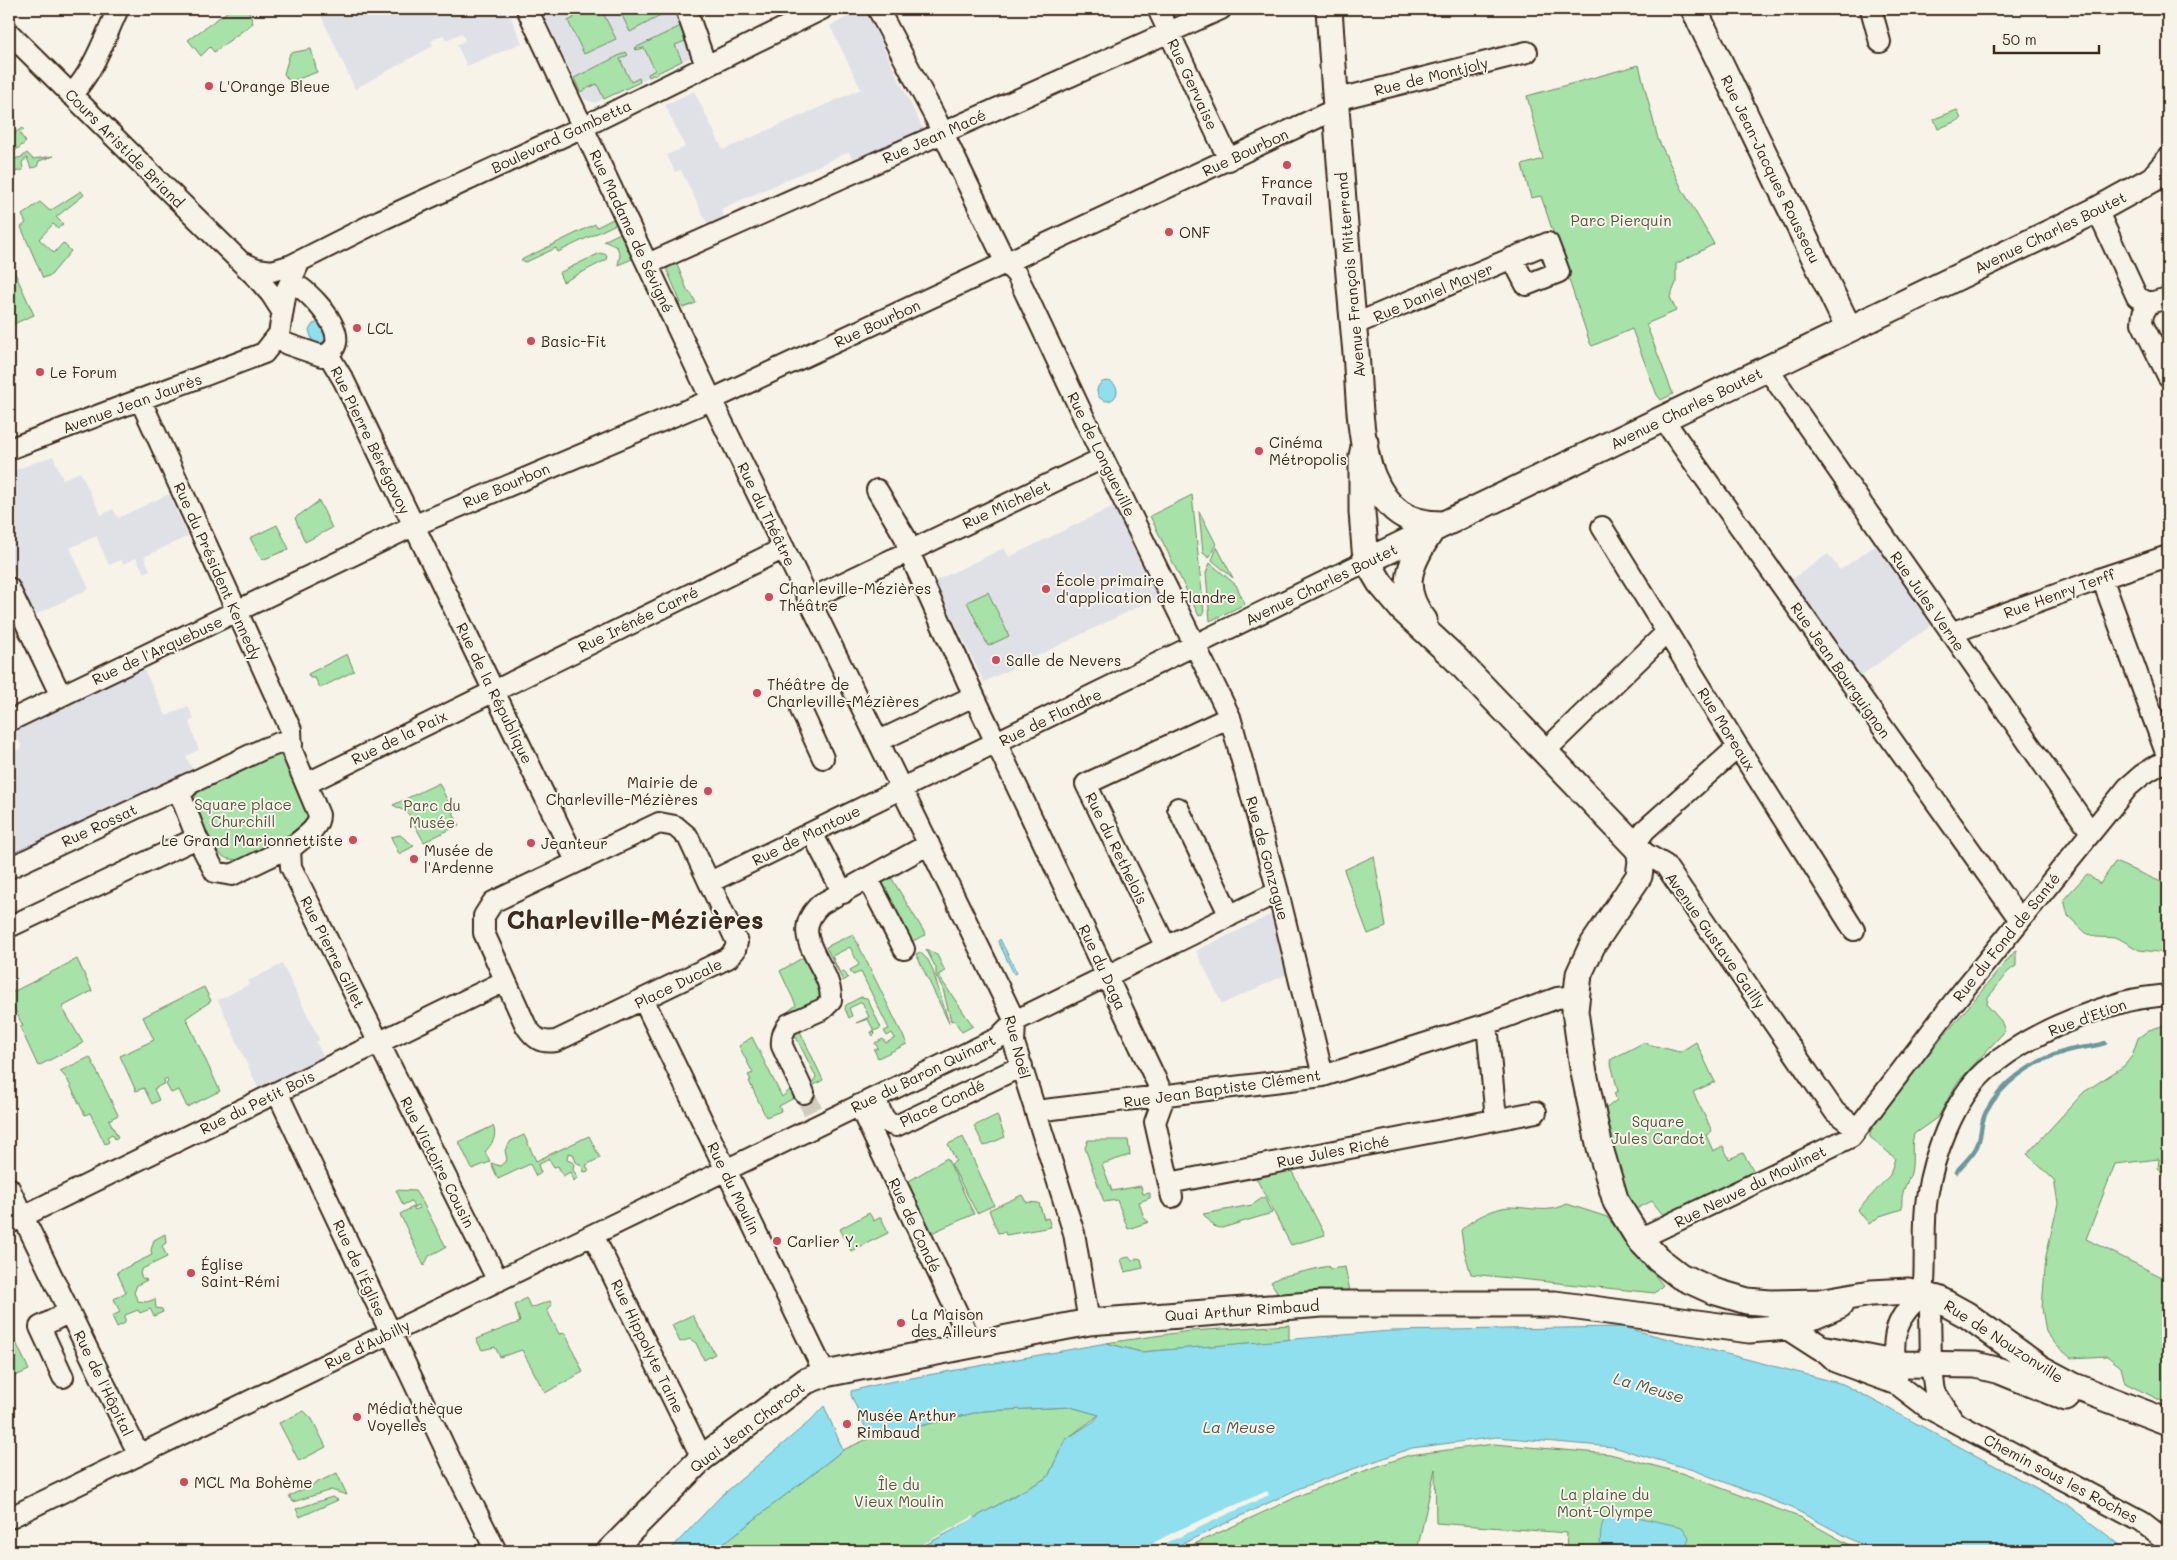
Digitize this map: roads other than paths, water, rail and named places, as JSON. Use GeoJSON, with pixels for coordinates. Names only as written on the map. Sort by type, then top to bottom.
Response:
{"type":"FeatureCollection","features":[{"type":"Feature","properties":{"kind":"main road"},"geometry":{"type":"LineString","coordinates":[[1329,9],[1336,104]]}},
{"type":"Feature","properties":{"kind":"main road","name":"Rue Jean-Jacques Rousseau"},"geometry":{"type":"LineString","coordinates":[[1694,9],[1849,329]]}},
{"type":"Feature","properties":{"kind":"main road","name":"Avenue François Mitterrand"},"geometry":{"type":"LineString","coordinates":[[1336,104],[1353,325],[1365,442]]}},
{"type":"Feature","properties":{"kind":"main road","name":"Avenue Charles Boutet"},"geometry":{"type":"LineString","coordinates":[[1367,561],[2097,210],[2153,179],[2168,161]]}},
{"type":"Feature","properties":{"kind":"main road"},"geometry":{"type":"LineString","coordinates":[[1365,442],[1366,456],[1373,477],[1383,495],[1396,510],[1410,520],[1438,526]]}},
{"type":"Feature","properties":{"kind":"main road"},"geometry":{"type":"LineString","coordinates":[[1365,442],[1362,456],[1362,512],[1367,561],[1380,583],[1402,609],[1456,658]]}},
{"type":"Feature","properties":{"kind":"main road"},"geometry":{"type":"LineString","coordinates":[[1438,526],[1414,557],[1408,579],[1410,597],[1420,616],[1456,658]]}},
{"type":"Feature","properties":{"kind":"main road","name":"Avenue Gustave Gailly"},"geometry":{"type":"LineString","coordinates":[[1456,658],[1637,847]]}},
{"type":"Feature","properties":{"kind":"main road"},"geometry":{"type":"LineString","coordinates":[[1637,847],[1641,861],[1639,876],[1592,946],[1578,974],[1575,1011],[1583,1068],[1600,1148],[1616,1202],[1639,1240],[1658,1259],[1680,1276],[1713,1291],[1759,1302],[1819,1302],[1871,1294]]}},
{"type":"Feature","properties":{"kind":"main road","name":"Rue de Nouzonville"},"geometry":{"type":"LineString","coordinates":[[1871,1294],[1909,1291],[1938,1299],[1967,1315],[2040,1368],[2074,1386],[2168,1422]]}},
{"type":"Feature","properties":{"kind":"main road","name":"Quai Arthur Rimbaud"},"geometry":{"type":"LineString","coordinates":[[825,1374],[1089,1322],[1322,1304],[1555,1304],[1663,1320],[1749,1330],[1788,1327],[1871,1294]]}},
{"type":"Feature","properties":{"kind":"main road"},"geometry":{"type":"LineString","coordinates":[[1759,1302],[1788,1327],[1821,1348]]}},
{"type":"Feature","properties":{"kind":"main road","name":"Quai Arthur Rimbaud"},"geometry":{"type":"LineString","coordinates":[[1663,1320],[1722,1336],[1821,1348]]}},
{"type":"Feature","properties":{"kind":"main road","name":"Rue de Nouzonville"},"geometry":{"type":"LineString","coordinates":[[1821,1348],[1853,1356],[1896,1374],[1931,1364],[1976,1364],[2000,1371],[2168,1437]]}},
{"type":"Feature","properties":{"kind":"main road","name":"Quai Jean Charcot"},"geometry":{"type":"LineString","coordinates":[[610,1551],[702,1458],[806,1381],[825,1374]]}},
{"type":"Feature","properties":{"kind":"street"},"geometry":{"type":"LineString","coordinates":[[71,95],[87,75],[118,9]]}},
{"type":"Feature","properties":{"kind":"street","name":"Rue Madame de Sévigné"},"geometry":{"type":"LineString","coordinates":[[527,9],[711,400]]}},
{"type":"Feature","properties":{"kind":"street"},"geometry":{"type":"LineString","coordinates":[[686,9],[706,66]]}},
{"type":"Feature","properties":{"kind":"street","name":"Boulevard Gambetta"},"geometry":{"type":"LineString","coordinates":[[272,271],[300,261],[381,220],[583,127],[822,9]]}},
{"type":"Feature","properties":{"kind":"street","name":"Rue de Longueville"},"geometry":{"type":"LineString","coordinates":[[878,9],[942,132],[1006,263],[1017,275],[1103,458],[1196,646]]}},
{"type":"Feature","properties":{"kind":"street","name":"Rue Gervaise"},"geometry":{"type":"LineString","coordinates":[[1158,9],[1229,160]]}},
{"type":"Feature","properties":{"kind":"street","name":"Rue Jean Macé"},"geometry":{"type":"LineString","coordinates":[[648,264],[1221,9]]}},
{"type":"Feature","properties":{"kind":"street"},"geometry":{"type":"LineString","coordinates":[[1871,9],[1880,42]]}},
{"type":"Feature","properties":{"kind":"street","name":"Cours Aristide Briand"},"geometry":{"type":"LineString","coordinates":[[9,34],[241,262],[272,294],[282,311]]}},
{"type":"Feature","properties":{"kind":"street","name":"Rue de Montjoly"},"geometry":{"type":"LineString","coordinates":[[1336,104],[1527,52]]}},
{"type":"Feature","properties":{"kind":"street","name":"Rue Bourbon"},"geometry":{"type":"LineString","coordinates":[[413,526],[711,400],[1229,160],[1336,104]]}},
{"type":"Feature","properties":{"kind":"street"},"geometry":{"type":"LineString","coordinates":[[2097,210],[2137,296],[2149,303],[2168,298]]}},
{"type":"Feature","properties":{"kind":"street","name":"Rue Daniel Mayer"},"geometry":{"type":"LineString","coordinates":[[1353,325],[1512,258]]}},
{"type":"Feature","properties":{"kind":"street"},"geometry":{"type":"LineString","coordinates":[[282,311],[288,284],[300,261]]}},
{"type":"Feature","properties":{"kind":"street","name":"Cours Aristide Briand"},"geometry":{"type":"LineString","coordinates":[[241,262],[258,269],[272,271]]}},
{"type":"Feature","properties":{"kind":"street","name":"Rue Pierre Bérégovoy"},"geometry":{"type":"LineString","coordinates":[[301,288],[318,303],[330,319],[336,344],[319,353],[344,382],[413,526]]}},
{"type":"Feature","properties":{"kind":"street"},"geometry":{"type":"LineString","coordinates":[[2149,303],[2143,314],[2142,323],[2168,376]]}},
{"type":"Feature","properties":{"kind":"street","name":"Avenue Jean Jaurès"},"geometry":{"type":"LineString","coordinates":[[9,449],[256,358],[264,353],[276,340],[281,328],[282,311]]}},
{"type":"Feature","properties":{"kind":"street"},"geometry":{"type":"LineString","coordinates":[[289,338],[319,353]]}},
{"type":"Feature","properties":{"kind":"street","name":"Rue Jules Verne"},"geometry":{"type":"LineString","coordinates":[[1767,368],[2085,824],[2093,829]]}},
{"type":"Feature","properties":{"kind":"street","name":"Rue du Président Kennedy"},"geometry":{"type":"LineString","coordinates":[[140,400],[291,730],[292,744]]}},
{"type":"Feature","properties":{"kind":"street","name":"Rue du Théâtre"},"geometry":{"type":"LineString","coordinates":[[711,400],[903,789]]}},
{"type":"Feature","properties":{"kind":"street","name":"Rue Jean Bourguignon"},"geometry":{"type":"LineString","coordinates":[[1663,418],[2020,920]]}},
{"type":"Feature","properties":{"kind":"street","name":"Rue Michelet"},"geometry":{"type":"LineString","coordinates":[[810,599],[908,550],[1103,458]]}},
{"type":"Feature","properties":{"kind":"street"},"geometry":{"type":"LineString","coordinates":[[877,490],[905,537],[908,550]]}},
{"type":"Feature","properties":{"kind":"street","name":"Rue de l'Arquebuse"},"geometry":{"type":"LineString","coordinates":[[9,721],[413,526]]}},
{"type":"Feature","properties":{"kind":"street","name":"Rue de la République"},"geometry":{"type":"LineString","coordinates":[[413,526],[576,861]]}},
{"type":"Feature","properties":{"kind":"street","name":"Rue Moreaux"},"geometry":{"type":"LineString","coordinates":[[1602,526],[1738,747],[1854,930]]}},
{"type":"Feature","properties":{"kind":"street","name":"Rue Irénée Carré"},"geometry":{"type":"LineString","coordinates":[[493,691],[784,548]]}},
{"type":"Feature","properties":{"kind":"street","name":"Rue du Daga"},"geometry":{"type":"LineString","coordinates":[[908,550],[974,696],[1164,1097]]}},
{"type":"Feature","properties":{"kind":"street","name":"Rue Henry Terff"},"geometry":{"type":"LineString","coordinates":[[1951,633],[2168,556]]}},
{"type":"Feature","properties":{"kind":"street","name":"Avenue Charles Boutet"},"geometry":{"type":"LineString","coordinates":[[1196,646],[1367,561]]}},
{"type":"Feature","properties":{"kind":"street"},"geometry":{"type":"LineString","coordinates":[[2102,578],[2168,758]]}},
{"type":"Feature","properties":{"kind":"street"},"geometry":{"type":"LineString","coordinates":[[9,588],[61,696]]}},
{"type":"Feature","properties":{"kind":"street"},"geometry":{"type":"LineString","coordinates":[[1545,751],[1667,632]]}},
{"type":"Feature","properties":{"kind":"street","name":"Rue de Gonzague"},"geometry":{"type":"LineString","coordinates":[[1196,646],[1230,717],[1278,892],[1323,1076]]}},
{"type":"Feature","properties":{"kind":"street","name":"Rue de Flandre"},"geometry":{"type":"LineString","coordinates":[[903,789],[1196,646]]}},
{"type":"Feature","properties":{"kind":"street","name":"Rue de la Paix"},"geometry":{"type":"LineString","coordinates":[[306,784],[493,691]]}},
{"type":"Feature","properties":{"kind":"street"},"geometry":{"type":"LineString","coordinates":[[879,741],[974,696]]}},
{"type":"Feature","properties":{"kind":"street"},"geometry":{"type":"LineString","coordinates":[[801,710],[823,758]]}},
{"type":"Feature","properties":{"kind":"street","name":"Rue du Rethelois"},"geometry":{"type":"LineString","coordinates":[[1166,947],[1086,784],[1230,717]]}},
{"type":"Feature","properties":{"kind":"street"},"geometry":{"type":"LineString","coordinates":[[276,743],[292,744],[292,751],[319,815],[319,822],[292,853],[228,875],[215,872],[197,838],[181,800],[180,794],[190,783],[276,743]]}},
{"type":"Feature","properties":{"kind":"street"},"geometry":{"type":"LineString","coordinates":[[1637,847],[1645,830],[1738,747]]}},
{"type":"Feature","properties":{"kind":"street","name":"Rue du Fond de Santé"},"geometry":{"type":"LineString","coordinates":[[1856,1128],[2128,787],[2168,758]]}},
{"type":"Feature","properties":{"kind":"street","name":"Rue Rossat"},"geometry":{"type":"LineString","coordinates":[[9,868],[190,783]]}},
{"type":"Feature","properties":{"kind":"street","name":"Rue de Mantoue"},"geometry":{"type":"LineString","coordinates":[[710,882],[903,789]]}},
{"type":"Feature","properties":{"kind":"street","name":"Rue Noël"},"geometry":{"type":"LineString","coordinates":[[903,789],[1015,1021],[1014,1042],[1074,1233],[1089,1322]]}},
{"type":"Feature","properties":{"kind":"street"},"geometry":{"type":"LineString","coordinates":[[1178,808],[1230,916]]}},
{"type":"Feature","properties":{"kind":"street","name":"Place Ducale"},"geometry":{"type":"LineString","coordinates":[[659,823],[675,826],[688,837],[737,942],[735,950],[728,958],[644,1001],[556,1041],[544,1043],[534,1038],[526,1026],[484,933],[484,916],[493,902],[576,861],[659,823]]}},
{"type":"Feature","properties":{"kind":"street"},"geometry":{"type":"LineString","coordinates":[[812,832],[843,892]]}},
{"type":"Feature","properties":{"kind":"street"},"geometry":{"type":"LineString","coordinates":[[9,928],[197,838]]}},
{"type":"Feature","properties":{"kind":"street"},"geometry":{"type":"LineString","coordinates":[[804,1093],[781,1040],[785,1028],[789,1024],[823,1009],[830,1002],[831,992],[808,939],[806,925],[810,914],[821,904],[929,844]]}},
{"type":"Feature","properties":{"kind":"street","name":"Avenue Gustave Gailly"},"geometry":{"type":"LineString","coordinates":[[1637,847],[1665,865],[1835,1112],[1856,1128]]}},
{"type":"Feature","properties":{"kind":"street","name":"Rue Pierre Gillet"},"geometry":{"type":"LineString","coordinates":[[292,853],[379,1042]]}},
{"type":"Feature","properties":{"kind":"street"},"geometry":{"type":"LineString","coordinates":[[868,879],[904,949]]}},
{"type":"Feature","properties":{"kind":"street","name":"Rue du Baron Quinart"},"geometry":{"type":"LineString","coordinates":[[726,1170],[818,1120],[867,1102],[998,1038],[1015,1021],[1278,892]]}},
{"type":"Feature","properties":{"kind":"street","name":"Rue du Petit Bois"},"geometry":{"type":"LineString","coordinates":[[16,1219],[505,981]]}},
{"type":"Feature","properties":{"kind":"street","name":"Rue d'Etion"},"geometry":{"type":"LineString","coordinates":[[1923,1295],[1926,1264],[1924,1247],[1927,1197],[1937,1157],[1948,1125],[1984,1072],[2025,1044],[2057,1026],[2121,1002],[2168,995]]}},
{"type":"Feature","properties":{"kind":"street","name":"Rue Jean Baptiste Clément"},"geometry":{"type":"LineString","coordinates":[[1036,1111],[1164,1097],[1323,1076],[1487,1024],[1557,998],[1576,996]]}},
{"type":"Feature","properties":{"kind":"street","name":"Rue du Moulin"},"geometry":{"type":"LineString","coordinates":[[644,1001],[825,1374]]}},
{"type":"Feature","properties":{"kind":"street"},"geometry":{"type":"LineString","coordinates":[[1487,1024],[1496,1119]]}},
{"type":"Feature","properties":{"kind":"street","name":"Rue Victoire Cousin"},"geometry":{"type":"LineString","coordinates":[[379,1042],[498,1281]]}},
{"type":"Feature","properties":{"kind":"street","name":"Place Condé"},"geometry":{"type":"LineString","coordinates":[[867,1102],[889,1125],[896,1126],[1022,1066]]}},
{"type":"Feature","properties":{"kind":"street","name":"Rue de l'Église"},"geometry":{"type":"LineString","coordinates":[[277,1092],[443,1445],[496,1551]]}},
{"type":"Feature","properties":{"kind":"street","name":"Rue Jules Riché"},"geometry":{"type":"LineString","coordinates":[[1164,1097],[1155,1122],[1171,1190],[1496,1119],[1536,1112]]}},
{"type":"Feature","properties":{"kind":"street","name":"Rue de Condé"},"geometry":{"type":"LineString","coordinates":[[867,1102],[972,1344]]}},
{"type":"Feature","properties":{"kind":"street","name":"Rue Neuve du Moulinet"},"geometry":{"type":"LineString","coordinates":[[1639,1240],[1851,1137],[1856,1128]]}},
{"type":"Feature","properties":{"kind":"street","name":"Rue d'Aubilly"},"geometry":{"type":"LineString","coordinates":[[9,1518],[726,1170]]}},
{"type":"Feature","properties":{"kind":"street","name":"Rue de l'Hôpital"},"geometry":{"type":"LineString","coordinates":[[9,1188],[16,1219],[69,1312],[139,1455]]}},
{"type":"Feature","properties":{"kind":"street","name":"Rue Hippolyte Taine"},"geometry":{"type":"LineString","coordinates":[[594,1235],[702,1458]]}},
{"type":"Feature","properties":{"kind":"street"},"geometry":{"type":"LineString","coordinates":[[1896,1374],[1893,1349],[1898,1321],[1908,1306],[1923,1295]]}},
{"type":"Feature","properties":{"kind":"street","name":"Chemin sous les Roches"},"geometry":{"type":"LineString","coordinates":[[1923,1295],[1930,1309],[1931,1364],[1935,1392],[1952,1419]]}},
{"type":"Feature","properties":{"kind":"street","name":"Rue de l'Hôpital"},"geometry":{"type":"LineString","coordinates":[[63,1377],[40,1327],[69,1312]]}},
{"type":"Feature","properties":{"kind":"street","name":"Chemin sous les Roches"},"geometry":{"type":"LineString","coordinates":[[1896,1374],[1928,1408],[1952,1419],[2142,1522],[2168,1542]]}},
{"type":"Feature","properties":{"kind":"water"},"geometry":{"type":"Polygon","coordinates":[[[323,322],[328,340],[318,344],[312,340],[309,330],[313,324],[323,322]]]}},
{"type":"Feature","properties":{"kind":"water"},"geometry":{"type":"Polygon","coordinates":[[[1103,381],[1111,381],[1117,387],[1117,395],[1111,401],[1103,401],[1097,395],[1097,387],[1103,381]]]}},
{"type":"Feature","properties":{"kind":"water"},"geometry":{"type":"Polygon","coordinates":[[[1000,939],[1017,973],[1014,974],[998,941],[1000,939]]]}},
{"type":"Feature","properties":{"kind":"water","name":"La Meuse"},"geometry":{"type":"Polygon","coordinates":[[[1622,1327],[1843,1384],[2066,1504],[2128,1551],[1874,1551],[1792,1508],[1693,1470],[1613,1447],[1497,1437],[1412,1448],[1300,1488],[1167,1551],[915,1551],[1048,1477],[1065,1440],[1094,1421],[1099,1415],[1071,1407],[982,1411],[870,1438],[851,1395],[851,1391],[884,1383],[1106,1343],[1141,1352],[1390,1331],[1622,1327]]]}},
{"type":"Feature","properties":{"kind":"water"},"geometry":{"type":"Polygon","coordinates":[[[824,1406],[843,1450],[714,1551],[669,1551],[720,1497],[810,1421],[824,1406]]]}},
{"type":"Feature","properties":{"kind":"water"},"geometry":{"type":"Polygon","coordinates":[[[1615,1512],[1682,1527],[1689,1537],[1685,1551],[1600,1551],[1603,1522],[1610,1514],[1615,1512]]]}},
{"type":"Feature","properties":{"kind":"waterway"},"geometry":{"type":"LineString","coordinates":[[1956,1172],[1976,1148],[1986,1112],[2000,1091],[2009,1082],[2029,1067],[2051,1056],[2068,1050],[2105,1043]]}},
{"type":"Feature","properties":{"kind":"tunnel"},"geometry":{"type":"LineString","coordinates":[[804,1093],[816,1117]]}},
{"type":"Feature","properties":{"kind":"place","name":"L'Orange Bleue"},"geometry":{"type":"Point","coordinates":[209,86]}},
{"type":"Feature","properties":{"kind":"place","name":"France Travail"},"geometry":{"type":"Point","coordinates":[1287,165]}},
{"type":"Feature","properties":{"kind":"place","name":"ONF"},"geometry":{"type":"Point","coordinates":[1169,232]}},
{"type":"Feature","properties":{"kind":"place","name":"LCL"},"geometry":{"type":"Point","coordinates":[357,328]}},
{"type":"Feature","properties":{"kind":"place","name":"Basic-Fit"},"geometry":{"type":"Point","coordinates":[531,341]}},
{"type":"Feature","properties":{"kind":"place","name":"Le Forum"},"geometry":{"type":"Point","coordinates":[40,372]}},
{"type":"Feature","properties":{"kind":"place","name":"Cinéma Métropolis"},"geometry":{"type":"Point","coordinates":[1259,451]}},
{"type":"Feature","properties":{"kind":"place","name":"École primaire d'application de Flandre"},"geometry":{"type":"Point","coordinates":[1046,589]}},
{"type":"Feature","properties":{"kind":"place","name":"Charleville-Mézières Théâtre"},"geometry":{"type":"Point","coordinates":[769,597]}},
{"type":"Feature","properties":{"kind":"place","name":"Salle de Nevers"},"geometry":{"type":"Point","coordinates":[996,660]}},
{"type":"Feature","properties":{"kind":"place","name":"Théâtre de Charleville-Mézières"},"geometry":{"type":"Point","coordinates":[757,693]}},
{"type":"Feature","properties":{"kind":"place","name":"Mairie de Charleville-Mézières"},"geometry":{"type":"Point","coordinates":[708,791]}},
{"type":"Feature","properties":{"kind":"place","name":"Le Grand Marionnettiste"},"geometry":{"type":"Point","coordinates":[353,840]}},
{"type":"Feature","properties":{"kind":"place","name":"Jeanteur"},"geometry":{"type":"Point","coordinates":[531,843]}},
{"type":"Feature","properties":{"kind":"place","name":"Musée de l'Ardenne"},"geometry":{"type":"Point","coordinates":[414,859]}},
{"type":"Feature","properties":{"kind":"place","name":"Carlier Y."},"geometry":{"type":"Point","coordinates":[777,1241]}},
{"type":"Feature","properties":{"kind":"place","name":"Église Saint-Rémi"},"geometry":{"type":"Point","coordinates":[191,1273]}},
{"type":"Feature","properties":{"kind":"place","name":"La Maison des Ailleurs"},"geometry":{"type":"Point","coordinates":[901,1323]}},
{"type":"Feature","properties":{"kind":"place","name":"Médiathèque Voyelles"},"geometry":{"type":"Point","coordinates":[357,1417]}},
{"type":"Feature","properties":{"kind":"place","name":"Musée Arthur Rimbaud"},"geometry":{"type":"Point","coordinates":[847,1424]}},
{"type":"Feature","properties":{"kind":"place","name":"MCL Ma Bohème"},"geometry":{"type":"Point","coordinates":[184,1482]}},
{"type":"Feature","properties":{"kind":"district","name":"Charleville-Mézières"},"geometry":{"type":"Point","coordinates":[635,919]}},
{"type":"Feature","properties":{"kind":"park label","name":"Parc Pierquin"},"geometry":{"type":"Point","coordinates":[1621,220]}},
{"type":"Feature","properties":{"kind":"park label","name":"Square place Churchill"},"geometry":{"type":"Point","coordinates":[243,812]}},
{"type":"Feature","properties":{"kind":"park label","name":"Parc du Musée"},"geometry":{"type":"Point","coordinates":[432,814]}},
{"type":"Feature","properties":{"kind":"park label","name":"Square Jules Cardot"},"geometry":{"type":"Point","coordinates":[1658,1130]}},
{"type":"Feature","properties":{"kind":"park label","name":"Île du Vieux Moulin"},"geometry":{"type":"Point","coordinates":[899,1492]}},
{"type":"Feature","properties":{"kind":"park label","name":"La plaine du Mont-Olympe"},"geometry":{"type":"Point","coordinates":[1605,1502]}}]}
